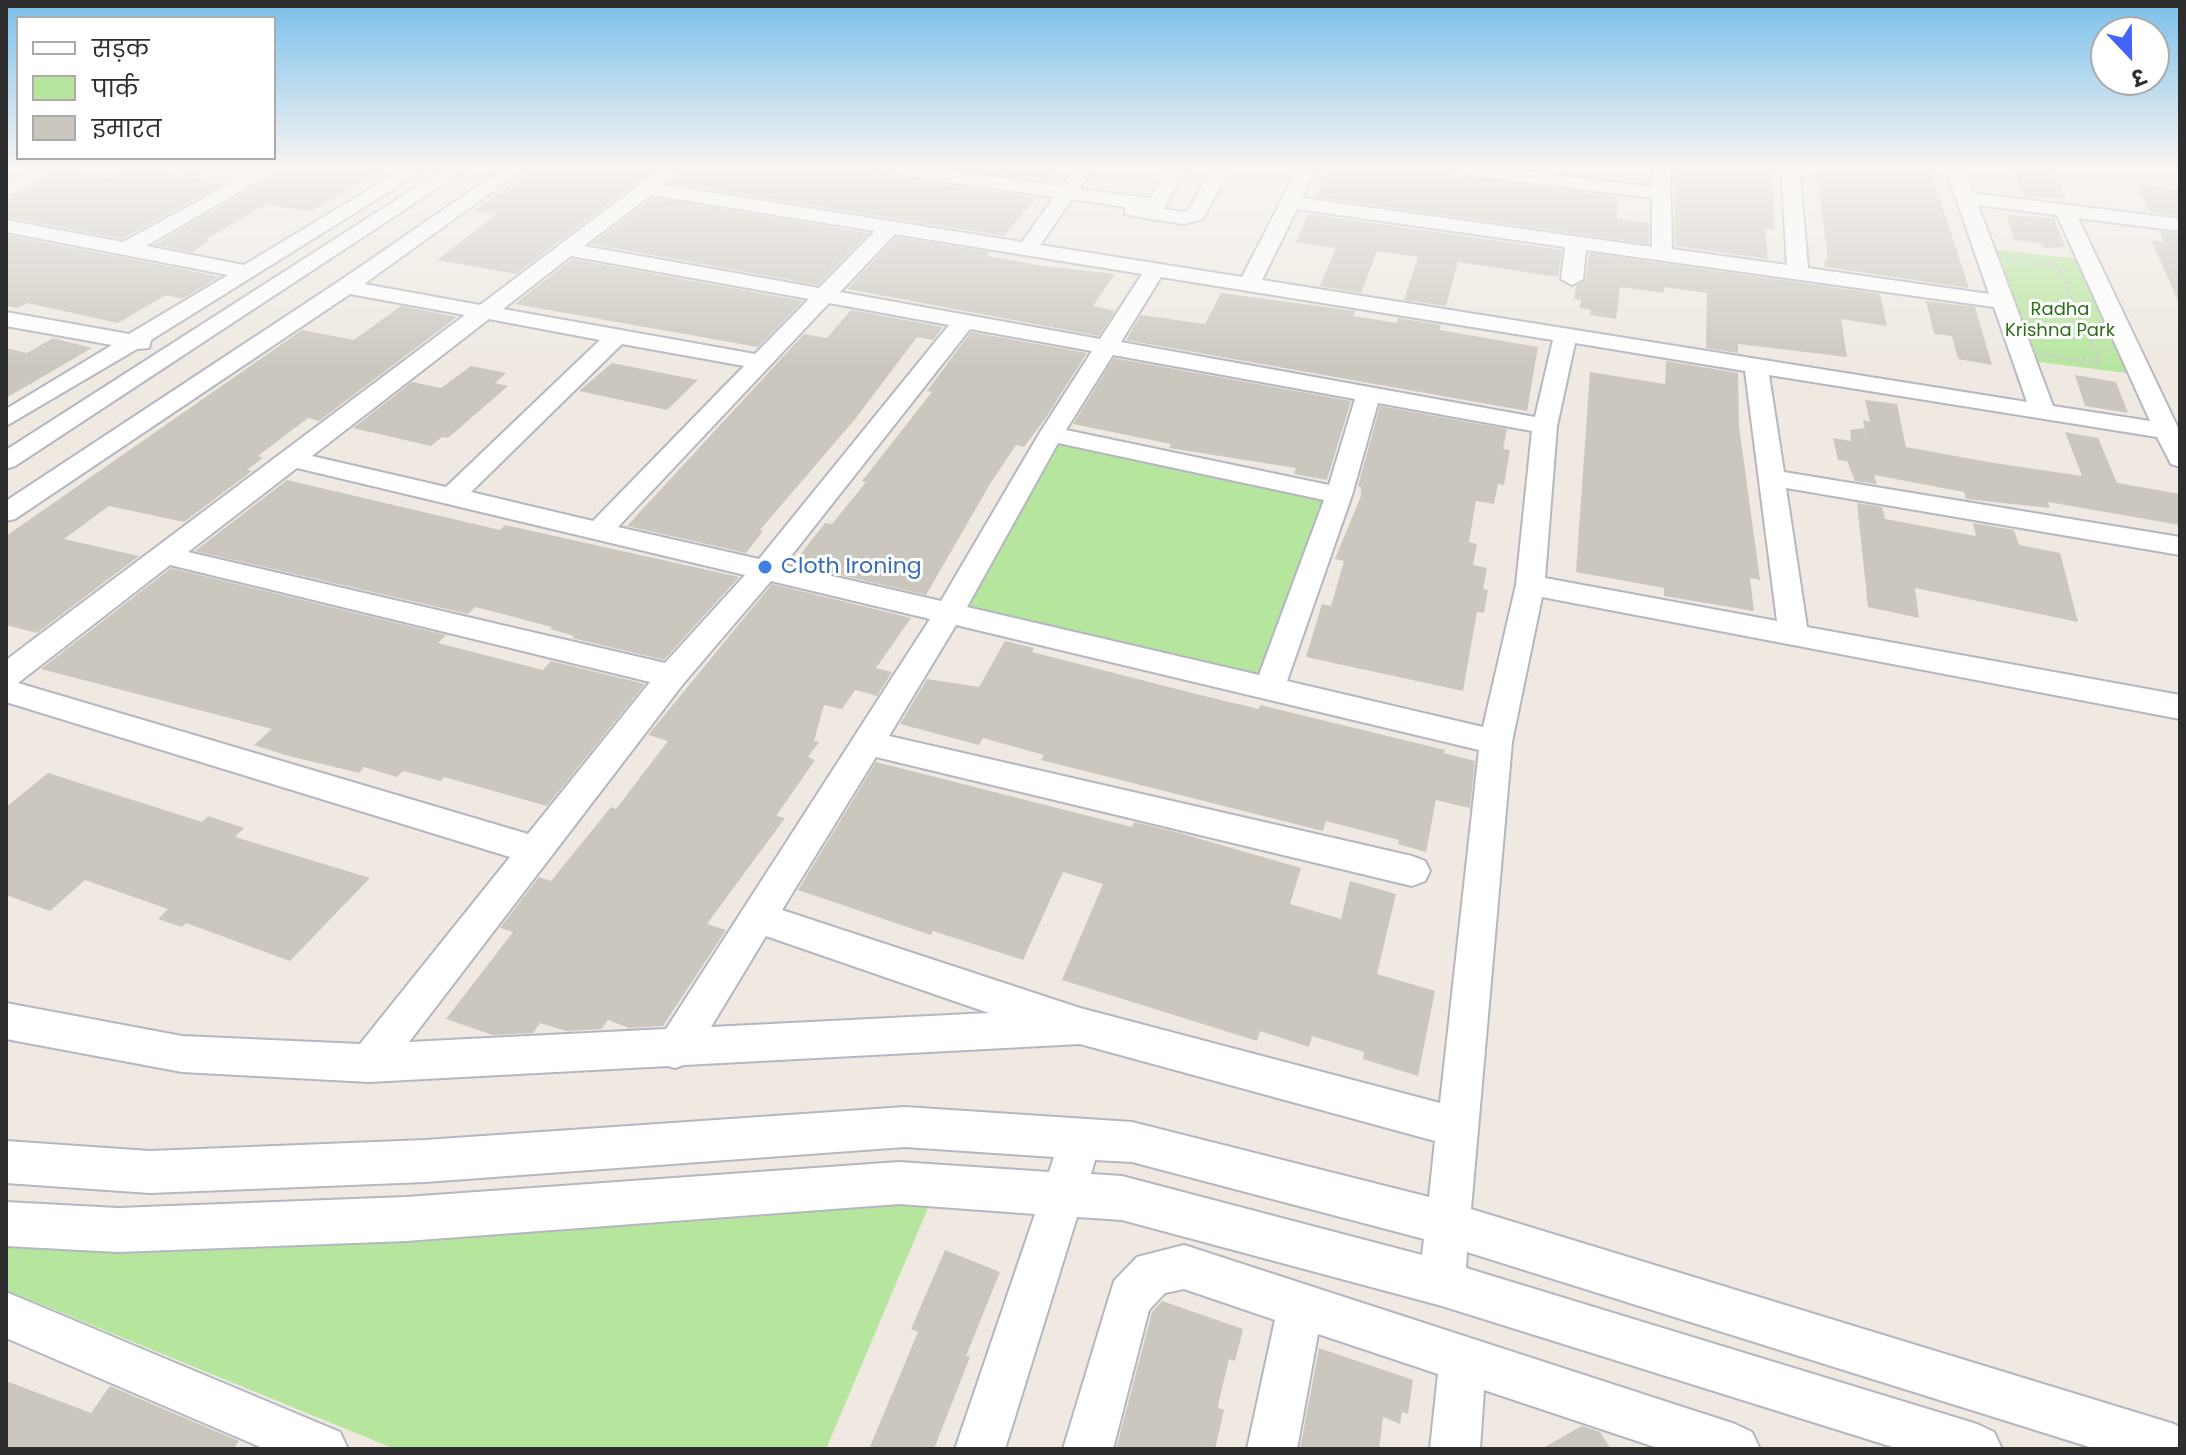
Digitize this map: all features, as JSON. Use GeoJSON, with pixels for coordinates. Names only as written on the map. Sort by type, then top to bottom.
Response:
{"type":"FeatureCollection","features":[{"type":"Feature","properties":{"kind":"street"},"geometry":{"type":"LineString","coordinates":[[50,234],[248,272]]}},
{"type":"Feature","properties":{"kind":"street"},"geometry":{"type":"LineString","coordinates":[[128,248],[153,234]]}},
{"type":"Feature","properties":{"kind":"street"},"geometry":{"type":"LineString","coordinates":[[6,419],[310,234]]}},
{"type":"Feature","properties":{"kind":"street"},"geometry":{"type":"LineString","coordinates":[[6,461],[359,234]]}},
{"type":"Feature","properties":{"kind":"street"},"geometry":{"type":"LineString","coordinates":[[6,513],[422,234]]}},
{"type":"Feature","properties":{"kind":"street"},"geometry":{"type":"LineString","coordinates":[[6,676],[586,234]]}},
{"type":"Feature","properties":{"kind":"street"},"geometry":{"type":"LineString","coordinates":[[599,531],[883,234]]}},
{"type":"Feature","properties":{"kind":"street"},"geometry":{"type":"LineString","coordinates":[[933,234],[1155,270],[1251,280]]}},
{"type":"Feature","properties":{"kind":"street"},"geometry":{"type":"LineString","coordinates":[[1027,249],[1038,234]]}},
{"type":"Feature","properties":{"kind":"street"},"geometry":{"type":"LineString","coordinates":[[1251,280],[1274,234]]}},
{"type":"Feature","properties":{"kind":"street"},"geometry":{"type":"LineString","coordinates":[[1513,234],[2003,302]]}},
{"type":"Feature","properties":{"kind":"street"},"geometry":{"type":"LineString","coordinates":[[1662,234],[1662,255]]}},
{"type":"Feature","properties":{"kind":"street"},"geometry":{"type":"LineString","coordinates":[[1795,234],[1798,275]]}},
{"type":"Feature","properties":{"kind":"street"},"geometry":{"type":"LineString","coordinates":[[1978,234],[2043,412]]}},
{"type":"Feature","properties":{"kind":"street"},"geometry":{"type":"LineString","coordinates":[[2076,234],[2180,459]]}},
{"type":"Feature","properties":{"kind":"street"},"geometry":{"type":"LineString","coordinates":[[1572,279],[1576,243]]}},
{"type":"Feature","properties":{"kind":"street"},"geometry":{"type":"LineString","coordinates":[[567,249],[1545,426]]}},
{"type":"Feature","properties":{"kind":"street"},"geometry":{"type":"LineString","coordinates":[[1096,252],[1565,335],[2166,431]]}},
{"type":"Feature","properties":{"kind":"street"},"geometry":{"type":"LineString","coordinates":[[675,1050],[755,917],[949,613],[1051,434],[1155,270]]}},
{"type":"Feature","properties":{"kind":"street"},"geometry":{"type":"LineString","coordinates":[[346,287],[760,362]]}},
{"type":"Feature","properties":{"kind":"street"},"geometry":{"type":"LineString","coordinates":[[7,319],[182,350]]}},
{"type":"Feature","properties":{"kind":"street"},"geometry":{"type":"LineString","coordinates":[[369,1063],[672,676],[765,570],[964,321]]}},
{"type":"Feature","properties":{"kind":"street"},"geometry":{"type":"LineString","coordinates":[[1442,1283],[1496,742],[1530,585],[1545,426],[1565,335]]}},
{"type":"Feature","properties":{"kind":"street"},"geometry":{"type":"LineString","coordinates":[[452,496],[617,336]]}},
{"type":"Feature","properties":{"kind":"street"},"geometry":{"type":"LineString","coordinates":[[1756,366],[1794,637]]}},
{"type":"Feature","properties":{"kind":"street"},"geometry":{"type":"LineString","coordinates":[[1269,689],[1339,495],[1369,394]]}},
{"type":"Feature","properties":{"kind":"street"},"geometry":{"type":"LineString","coordinates":[[1051,434],[1339,495]]}},
{"type":"Feature","properties":{"kind":"street"},"geometry":{"type":"LineString","coordinates":[[293,459],[1496,742]]}},
{"type":"Feature","properties":{"kind":"street"},"geometry":{"type":"LineString","coordinates":[[1772,478],[2180,546]]}},
{"type":"Feature","properties":{"kind":"street"},"geometry":{"type":"LineString","coordinates":[[164,555],[672,676]]}},
{"type":"Feature","properties":{"kind":"street"},"geometry":{"type":"LineString","coordinates":[[1530,585],[1794,637],[2180,707]]}},
{"type":"Feature","properties":{"kind":"street"},"geometry":{"type":"LineString","coordinates":[[6,691],[536,851]]}},
{"type":"Feature","properties":{"kind":"street"},"geometry":{"type":"LineString","coordinates":[[867,743],[1412,871]]}},
{"type":"Feature","properties":{"kind":"street"},"geometry":{"type":"LineString","coordinates":[[755,917],[1080,1026],[1456,1127]]}},
{"type":"Feature","properties":{"kind":"street"},"geometry":{"type":"LineString","coordinates":[[6,1021],[39,1030],[182,1054],[369,1063],[675,1050],[1080,1026]]}},
{"type":"Feature","properties":{"kind":"street"},"geometry":{"type":"LineString","coordinates":[[6,1162],[150,1172],[425,1161],[905,1127],[1132,1142],[1446,1223],[2174,1449]]}},
{"type":"Feature","properties":{"kind":"street"},"geometry":{"type":"LineString","coordinates":[[980,1449],[1081,1138]]}},
{"type":"Feature","properties":{"kind":"street"},"geometry":{"type":"LineString","coordinates":[[6,1224],[118,1230],[406,1219],[899,1183],[1122,1198],[1442,1283],[1977,1449]]}},
{"type":"Feature","properties":{"kind":"street"},"geometry":{"type":"LineString","coordinates":[[1088,1449],[1130,1297],[1153,1273],[1184,1267],[1735,1449]]}},
{"type":"Feature","properties":{"kind":"street"},"geometry":{"type":"LineString","coordinates":[[1272,1449],[1301,1305]]}},
{"type":"Feature","properties":{"kind":"street"},"geometry":{"type":"LineString","coordinates":[[6,1315],[323,1449]]}},
{"type":"Feature","properties":{"kind":"street"},"geometry":{"type":"LineString","coordinates":[[1455,1449],[1463,1359]]}},
{"type":"Feature","properties":{"kind":"path"},"geometry":{"type":"LineString","coordinates":[[1998,258],[2058,266],[2061,271],[2101,363],[2033,353],[1998,258]]}},
{"type":"Feature","properties":{"kind":"green space","name":"Radha Krishna Park"},"geometry":{"type":"Polygon","coordinates":[[[1991,249],[2079,259],[2127,373],[2031,361],[1991,249]]]}},
{"type":"Feature","properties":{"kind":"green space"},"geometry":{"type":"Polygon","coordinates":[[[1056,442],[1325,496],[1261,675],[959,606],[1056,442]]]}},
{"type":"Feature","properties":{"kind":"green space"},"geometry":{"type":"Polygon","coordinates":[[[931,1201],[826,1449],[395,1449],[6,1290],[6,1233],[931,1201]]]}},
{"type":"Feature","properties":{"kind":"building"},"geometry":{"type":"Polygon","coordinates":[[[95,234],[131,234],[122,239],[95,234]]]}},
{"type":"Feature","properties":{"kind":"building"},"geometry":{"type":"Polygon","coordinates":[[[173,234],[216,234],[192,252],[154,245],[173,234]]]}},
{"type":"Feature","properties":{"kind":"building"},"geometry":{"type":"Polygon","coordinates":[[[471,234],[569,234],[516,274],[437,260],[471,234]]]}},
{"type":"Feature","properties":{"kind":"building"},"geometry":{"type":"Polygon","coordinates":[[[604,234],[868,234],[818,285],[591,244],[604,234]]]}},
{"type":"Feature","properties":{"kind":"building"},"geometry":{"type":"Polygon","coordinates":[[[1299,234],[1448,234],[1562,250],[1558,277],[1458,262],[1446,306],[1404,300],[1418,257],[1377,251],[1361,293],[1320,286],[1336,248],[1296,242],[1299,234]]]}},
{"type":"Feature","properties":{"kind":"building"},"geometry":{"type":"Polygon","coordinates":[[[1577,234],[1649,234],[1649,244],[1577,234]]]}},
{"type":"Feature","properties":{"kind":"building"},"geometry":{"type":"Polygon","coordinates":[[[1675,234],[1766,234],[1768,259],[1675,246],[1675,234]]]}},
{"type":"Feature","properties":{"kind":"building"},"geometry":{"type":"Polygon","coordinates":[[[1825,234],[1951,234],[1969,288],[1825,267],[1824,260],[1828,260],[1825,234]]]}},
{"type":"Feature","properties":{"kind":"building"},"geometry":{"type":"Polygon","coordinates":[[[2012,234],[2060,234],[2065,247],[2044,248],[2043,244],[2014,240],[2012,234]]]}},
{"type":"Feature","properties":{"kind":"building"},"geometry":{"type":"Polygon","coordinates":[[[2160,234],[2180,234],[2180,305],[2151,240],[2164,242],[2160,234]]]}},
{"type":"Feature","properties":{"kind":"building"},"geometry":{"type":"Polygon","coordinates":[[[6,235],[219,277],[182,299],[166,295],[118,323],[27,303],[18,308],[6,306],[6,235]]]}},
{"type":"Feature","properties":{"kind":"building"},"geometry":{"type":"Polygon","coordinates":[[[896,237],[989,252],[986,256],[1043,266],[1115,274],[1093,306],[1115,311],[1099,336],[847,289],[896,237]]]}},
{"type":"Feature","properties":{"kind":"building"},"geometry":{"type":"Polygon","coordinates":[[[1589,253],[1880,294],[1887,326],[1841,319],[1847,357],[1738,344],[1738,353],[1706,348],[1707,293],[1664,287],[1664,293],[1620,287],[1616,319],[1590,315],[1591,310],[1580,308],[1581,300],[1574,299],[1576,286],[1586,279],[1589,253]]]}},
{"type":"Feature","properties":{"kind":"building"},"geometry":{"type":"Polygon","coordinates":[[[572,259],[803,301],[758,347],[515,304],[572,259]]]}},
{"type":"Feature","properties":{"kind":"building"},"geometry":{"type":"Polygon","coordinates":[[[1221,293],[1355,311],[1353,316],[1397,323],[1398,318],[1441,325],[1439,330],[1538,347],[1527,411],[1126,340],[1141,315],[1205,324],[1221,293]]]}},
{"type":"Feature","properties":{"kind":"building"},"geometry":{"type":"Polygon","coordinates":[[[1926,301],[1975,307],[1992,365],[1958,359],[1952,336],[1934,334],[1926,301]]]}},
{"type":"Feature","properties":{"kind":"building"},"geometry":{"type":"Polygon","coordinates":[[[401,306],[457,317],[319,421],[308,418],[258,456],[263,458],[247,470],[252,471],[184,522],[109,506],[64,539],[139,556],[37,633],[6,625],[6,536],[302,330],[354,340],[401,306]]]}},
{"type":"Feature","properties":{"kind":"building"},"geometry":{"type":"Polygon","coordinates":[[[851,310],[943,327],[933,340],[917,337],[856,418],[760,530],[763,531],[746,553],[627,526],[804,334],[827,338],[851,310]]]}},
{"type":"Feature","properties":{"kind":"building"},"geometry":{"type":"Polygon","coordinates":[[[971,332],[1087,353],[1045,419],[1024,447],[1016,445],[990,484],[926,595],[793,564],[825,523],[832,524],[866,482],[862,481],[932,392],[927,391],[971,332]]]}},
{"type":"Feature","properties":{"kind":"building"},"geometry":{"type":"Polygon","coordinates":[[[53,338],[92,348],[6,398],[6,348],[27,353],[53,338]]]}},
{"type":"Feature","properties":{"kind":"building"},"geometry":{"type":"Polygon","coordinates":[[[1114,358],[1351,401],[1327,480],[1294,474],[1296,468],[1169,448],[1171,444],[1073,424],[1114,358]]]}},
{"type":"Feature","properties":{"kind":"building"},"geometry":{"type":"Polygon","coordinates":[[[1666,361],[1738,373],[1739,426],[1760,580],[1750,578],[1754,611],[1664,596],[1664,588],[1576,572],[1590,372],[1665,384],[1666,361]]]}},
{"type":"Feature","properties":{"kind":"building"},"geometry":{"type":"Polygon","coordinates":[[[612,363],[698,380],[667,410],[579,391],[612,363]]]}},
{"type":"Feature","properties":{"kind":"building"},"geometry":{"type":"Polygon","coordinates":[[[471,366],[506,373],[495,383],[508,386],[448,438],[442,437],[431,446],[353,428],[412,382],[441,388],[471,366]]]}},
{"type":"Feature","properties":{"kind":"building"},"geometry":{"type":"Polygon","coordinates":[[[2075,375],[2116,382],[2128,413],[2085,406],[2075,375]]]}},
{"type":"Feature","properties":{"kind":"building"},"geometry":{"type":"Polygon","coordinates":[[[1865,400],[1897,404],[1906,447],[1994,463],[2082,476],[2065,432],[2098,438],[2117,483],[2180,494],[2180,525],[2048,502],[2050,508],[1966,499],[1964,492],[1874,475],[1877,484],[1855,481],[1847,461],[1838,460],[1833,438],[1851,441],[1850,430],[1864,428],[1867,443],[1863,420],[1870,422],[1865,400]]]}},
{"type":"Feature","properties":{"kind":"building"},"geometry":{"type":"Polygon","coordinates":[[[1380,406],[1507,429],[1503,449],[1510,450],[1504,485],[1498,484],[1494,504],[1476,501],[1469,542],[1477,544],[1473,565],[1487,568],[1483,589],[1488,590],[1484,613],[1477,612],[1463,691],[1306,657],[1322,604],[1331,606],[1344,561],[1335,559],[1361,496],[1361,487],[1358,486],[1380,406]]]}},
{"type":"Feature","properties":{"kind":"building"},"geometry":{"type":"Polygon","coordinates":[[[287,480],[500,530],[505,525],[739,577],[664,660],[572,638],[574,636],[550,629],[552,627],[475,607],[468,614],[195,551],[287,480]]]}},
{"type":"Feature","properties":{"kind":"building"},"geometry":{"type":"Polygon","coordinates":[[[1857,503],[1882,507],[1885,519],[1976,536],[1973,523],[2014,530],[2019,545],[2060,553],[2078,622],[1915,588],[1919,618],[1868,607],[1857,503]]]}},
{"type":"Feature","properties":{"kind":"building"},"geometry":{"type":"Polygon","coordinates":[[[171,568],[446,635],[438,643],[543,670],[551,661],[645,684],[547,806],[444,777],[441,781],[403,771],[397,777],[364,767],[359,773],[285,755],[254,745],[272,729],[41,669],[171,568]]]}},
{"type":"Feature","properties":{"kind":"building"},"geometry":{"type":"Polygon","coordinates":[[[772,584],[911,618],[876,668],[892,672],[877,696],[855,690],[842,709],[824,705],[814,741],[819,742],[808,757],[815,760],[776,816],[785,818],[707,924],[726,930],[663,1026],[629,1028],[608,1020],[602,1029],[566,1031],[540,1023],[533,1033],[493,1035],[446,1019],[513,932],[500,928],[539,877],[551,881],[611,807],[616,809],[668,741],[648,735],[772,584]]]}},
{"type":"Feature","properties":{"kind":"building"},"geometry":{"type":"Polygon","coordinates":[[[1005,641],[1034,648],[1032,652],[1200,695],[1259,709],[1260,705],[1445,750],[1444,753],[1475,761],[1470,808],[1436,800],[1426,852],[1398,844],[1399,840],[1326,821],[1323,831],[1041,760],[1044,755],[983,738],[979,745],[900,724],[927,679],[979,687],[1005,641]]]}},
{"type":"Feature","properties":{"kind":"building"},"geometry":{"type":"Polygon","coordinates":[[[876,762],[1132,827],[1134,822],[1176,832],[1301,868],[1290,904],[1341,919],[1350,881],[1396,894],[1377,974],[1435,991],[1418,1076],[1363,1059],[1364,1052],[1312,1036],[1309,1047],[1260,1031],[1257,1041],[1062,980],[1103,884],[1063,872],[1023,960],[933,931],[931,935],[798,890],[876,762]]]}},
{"type":"Feature","properties":{"kind":"building"},"geometry":{"type":"Polygon","coordinates":[[[48,773],[202,822],[208,816],[244,828],[235,837],[370,878],[290,961],[186,923],[182,927],[158,919],[168,909],[85,880],[50,911],[6,895],[6,807],[48,773]]]}},
{"type":"Feature","properties":{"kind":"building"},"geometry":{"type":"Polygon","coordinates":[[[945,1250],[1000,1272],[966,1356],[970,1357],[934,1449],[869,1449],[918,1332],[911,1329],[945,1250]]]}},
{"type":"Feature","properties":{"kind":"building"},"geometry":{"type":"Polygon","coordinates":[[[1162,1301],[1243,1329],[1235,1361],[1229,1359],[1219,1401],[1218,1408],[1224,1410],[1215,1449],[1116,1449],[1152,1312],[1162,1301]]]}},
{"type":"Feature","properties":{"kind":"building"},"geometry":{"type":"Polygon","coordinates":[[[1319,1348],[1413,1380],[1408,1414],[1402,1412],[1400,1424],[1383,1417],[1379,1449],[1300,1449],[1319,1348]]]}},
{"type":"Feature","properties":{"kind":"building"},"geometry":{"type":"Polygon","coordinates":[[[6,1381],[91,1413],[110,1386],[239,1441],[233,1449],[6,1449],[6,1381]]]}},
{"type":"Feature","properties":{"kind":"building"},"geometry":{"type":"Polygon","coordinates":[[[1582,1426],[1600,1432],[1611,1449],[1541,1449],[1582,1426]]]}},
{"type":"Feature","properties":{"kind":"place","name":"Cloth Ironing"},"geometry":{"type":"Point","coordinates":[765,567]}}]}
